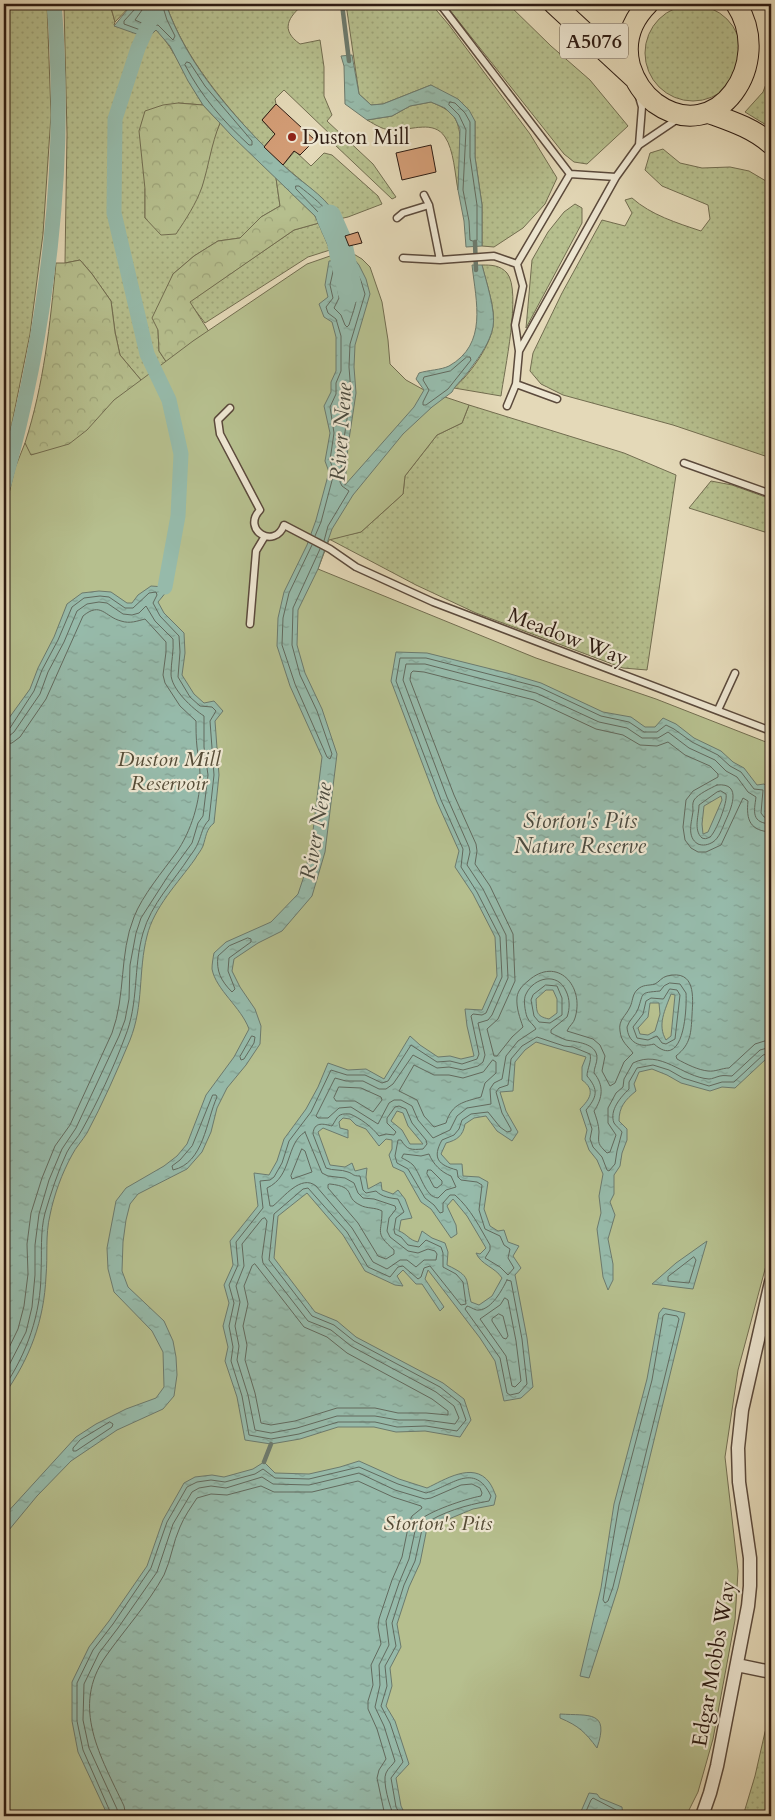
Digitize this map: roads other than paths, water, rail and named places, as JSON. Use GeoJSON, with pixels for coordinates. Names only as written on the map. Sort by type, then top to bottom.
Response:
{"type":"FeatureCollection","features":[{"type":"Feature","properties":{"kind":"highway","name":"A5076"},"geometry":{"type":"LineString","coordinates":[[554,4],[635,81]]}},
{"type":"Feature","properties":{"kind":"highway"},"geometry":{"type":"LineString","coordinates":[[648,4],[636,18],[628,42],[628,56],[635,81],[648,98],[661,107],[684,114],[709,113],[719,109],[739,95],[748,83],[755,67],[757,53],[756,37]]}},
{"type":"Feature","properties":{"kind":"highway"},"geometry":{"type":"LineString","coordinates":[[743,7],[767,58]]}},
{"type":"Feature","properties":{"kind":"highway"},"geometry":{"type":"LineString","coordinates":[[709,113],[740,124],[760,134],[771,144]]}},
{"type":"Feature","properties":{"kind":"street","name":"Edgar Mobbs Way"},"geometry":{"type":"LineString","coordinates":[[702,1816],[714,1775],[746,1625],[750,1586],[748,1542],[739,1482],[739,1431],[745,1394],[771,1282]]}},
{"type":"Feature","properties":{"kind":"street"},"geometry":{"type":"LineString","coordinates":[[738,1665],[771,1672]]}},
{"type":"Feature","properties":{"kind":"lane"},"geometry":{"type":"LineString","coordinates":[[440,4],[570,174],[616,177]]}},
{"type":"Feature","properties":{"kind":"lane"},"geometry":{"type":"LineString","coordinates":[[635,81],[642,107],[639,145]]}},
{"type":"Feature","properties":{"kind":"lane"},"geometry":{"type":"LineString","coordinates":[[518,351],[616,177],[639,145],[655,136],[684,114]]}},
{"type":"Feature","properties":{"kind":"lane"},"geometry":{"type":"LineString","coordinates":[[507,406],[516,384],[518,351],[515,325],[523,286],[518,264],[570,174]]}},
{"type":"Feature","properties":{"kind":"lane"},"geometry":{"type":"LineString","coordinates":[[424,195],[429,205],[440,260]]}},
{"type":"Feature","properties":{"kind":"lane"},"geometry":{"type":"LineString","coordinates":[[397,218],[403,213],[429,205]]}},
{"type":"Feature","properties":{"kind":"lane"},"geometry":{"type":"LineString","coordinates":[[403,258],[440,260],[494,256],[518,264]]}},
{"type":"Feature","properties":{"kind":"lane"},"geometry":{"type":"LineString","coordinates":[[516,384],[558,399]]}},
{"type":"Feature","properties":{"kind":"lane"},"geometry":{"type":"LineString","coordinates":[[230,408],[218,420],[220,434],[260,510],[256,516],[255,525],[257,530],[265,536],[256,551],[250,624]]}},
{"type":"Feature","properties":{"kind":"lane"},"geometry":{"type":"LineString","coordinates":[[684,463],[771,494]]}},
{"type":"Feature","properties":{"kind":"lane","name":"Meadow Way"},"geometry":{"type":"LineString","coordinates":[[265,536],[275,536],[284,524],[330,549],[356,566],[434,602],[771,731]]}},
{"type":"Feature","properties":{"kind":"lane"},"geometry":{"type":"LineString","coordinates":[[718,710],[735,672]]}},
{"type":"Feature","properties":{"kind":"water"},"geometry":{"type":"Polygon","coordinates":[[[132,4],[166,4],[186,49],[214,90],[247,128],[288,170],[331,207],[340,222],[349,246],[330,250],[315,216],[232,136],[203,105],[170,46],[156,30],[148,38],[114,26],[132,4]]]}},
{"type":"Feature","properties":{"kind":"water"},"geometry":{"type":"Polygon","coordinates":[[[352,55],[359,94],[371,105],[383,104],[431,85],[458,99],[469,110],[475,121],[475,157],[482,205],[482,246],[466,247],[464,221],[458,190],[460,129],[455,118],[445,108],[431,102],[410,106],[392,116],[367,120],[345,104],[344,66],[341,56],[352,55]]]}},
{"type":"Feature","properties":{"kind":"water"},"geometry":{"type":"Polygon","coordinates":[[[354,259],[366,279],[370,294],[355,345],[356,393],[348,446],[345,485],[414,407],[424,390],[416,379],[419,373],[449,366],[461,357],[470,346],[477,321],[472,265],[482,265],[493,313],[492,333],[481,354],[452,392],[432,407],[403,434],[353,495],[332,529],[318,569],[298,610],[297,645],[305,673],[322,709],[337,754],[325,852],[312,896],[282,931],[258,943],[234,959],[232,971],[255,1009],[261,1026],[260,1044],[227,1088],[217,1108],[211,1132],[202,1152],[187,1169],[138,1194],[130,1204],[126,1220],[122,1271],[128,1287],[164,1321],[173,1341],[177,1375],[174,1396],[163,1409],[117,1430],[71,1461],[37,1496],[4,1536],[4,1516],[76,1437],[96,1424],[126,1409],[156,1398],[164,1387],[163,1352],[152,1331],[114,1292],[108,1269],[107,1248],[116,1201],[126,1188],[164,1166],[177,1156],[187,1144],[206,1095],[234,1057],[249,1029],[214,977],[212,969],[214,953],[226,942],[271,922],[298,894],[305,873],[312,839],[322,757],[290,686],[277,646],[278,618],[284,592],[307,545],[316,520],[329,472],[325,461],[330,433],[324,406],[331,392],[331,382],[336,371],[336,337],[332,322],[324,317],[319,304],[328,297],[325,285],[329,261],[354,259]]]}},
{"type":"Feature","properties":{"kind":"water","name":"Duston Mill Reservoir"},"geometry":{"type":"Polygon","coordinates":[[[151,586],[165,587],[167,591],[158,602],[164,613],[184,633],[185,653],[182,675],[194,694],[204,703],[214,701],[223,711],[215,721],[219,775],[214,823],[208,831],[201,850],[167,896],[150,925],[144,949],[137,1014],[130,1040],[99,1110],[87,1133],[75,1149],[59,1184],[48,1223],[45,1293],[39,1324],[28,1353],[4,1395],[4,730],[9,718],[30,689],[67,604],[82,593],[99,591],[111,592],[127,603],[132,603],[138,595],[151,586]]]}},
{"type":"Feature","properties":{"kind":"water","name":"Storton's Pits Nature Reserve"},"geometry":{"type":"Polygon","coordinates":[[[396,652],[427,653],[507,673],[541,683],[603,712],[631,717],[645,727],[655,727],[663,718],[676,724],[694,738],[721,751],[733,762],[744,768],[757,785],[764,784],[770,788],[765,812],[771,813],[771,1057],[766,1059],[735,1088],[722,1087],[710,1091],[681,1083],[652,1069],[639,1072],[634,1084],[636,1091],[623,1104],[619,1116],[619,1121],[627,1129],[627,1140],[620,1166],[614,1175],[614,1194],[610,1202],[615,1215],[608,1239],[613,1264],[613,1280],[608,1290],[603,1277],[597,1229],[601,1213],[599,1196],[603,1174],[585,1139],[587,1130],[580,1109],[590,1094],[589,1087],[582,1080],[582,1067],[586,1057],[536,1042],[525,1050],[515,1062],[513,1091],[500,1092],[506,1111],[518,1132],[512,1141],[497,1131],[486,1116],[474,1118],[465,1124],[463,1132],[459,1137],[446,1143],[441,1154],[450,1164],[462,1164],[463,1176],[479,1177],[488,1182],[484,1209],[490,1226],[498,1231],[504,1230],[508,1242],[519,1246],[513,1256],[521,1268],[515,1275],[527,1338],[533,1387],[521,1398],[504,1401],[495,1361],[480,1338],[428,1270],[425,1279],[444,1307],[440,1311],[422,1284],[416,1284],[403,1270],[397,1276],[403,1286],[395,1285],[365,1271],[343,1235],[307,1193],[278,1216],[274,1258],[315,1312],[337,1321],[356,1337],[443,1383],[464,1399],[471,1420],[460,1437],[425,1431],[396,1432],[374,1427],[338,1427],[300,1439],[271,1444],[245,1440],[237,1397],[225,1361],[228,1347],[223,1326],[229,1303],[224,1285],[233,1265],[230,1241],[258,1206],[254,1173],[269,1175],[277,1161],[284,1139],[306,1109],[328,1063],[348,1070],[366,1069],[384,1079],[410,1036],[438,1057],[450,1056],[461,1059],[474,1056],[465,1009],[482,1010],[497,976],[495,937],[473,894],[455,867],[459,851],[437,802],[391,681],[396,652]],[[721,796],[704,806],[703,834],[708,832],[722,800],[721,796]],[[546,990],[536,999],[539,1015],[549,1019],[557,1013],[557,999],[553,990],[546,990]],[[671,994],[666,1006],[662,1029],[666,1040],[671,1036],[675,995],[671,994]],[[650,1003],[648,1017],[638,1028],[640,1034],[648,1035],[655,1031],[660,1014],[659,1003],[650,1003]],[[397,1111],[391,1121],[402,1130],[410,1144],[423,1144],[408,1126],[403,1113],[397,1111]],[[343,1118],[339,1122],[340,1128],[348,1130],[348,1138],[323,1128],[318,1132],[330,1165],[345,1167],[352,1163],[355,1171],[367,1168],[368,1189],[381,1182],[382,1190],[393,1194],[398,1190],[405,1199],[412,1218],[401,1220],[399,1231],[418,1242],[422,1231],[432,1238],[445,1243],[448,1252],[447,1265],[460,1272],[466,1279],[471,1302],[479,1305],[492,1296],[502,1278],[478,1257],[476,1253],[480,1254],[486,1248],[467,1216],[453,1199],[447,1206],[456,1225],[457,1234],[451,1238],[431,1209],[421,1202],[404,1172],[393,1167],[389,1155],[392,1149],[392,1140],[386,1139],[379,1146],[366,1129],[356,1125],[350,1119],[343,1118]]]}},
{"type":"Feature","properties":{"kind":"water"},"geometry":{"type":"Polygon","coordinates":[[[707,1241],[693,1289],[652,1284],[676,1263],[707,1241]]]}},
{"type":"Feature","properties":{"kind":"water"},"geometry":{"type":"Polygon","coordinates":[[[663,1308],[685,1313],[618,1588],[589,1678],[580,1676],[601,1588],[614,1504],[647,1379],[659,1313],[663,1308]]]}},
{"type":"Feature","properties":{"kind":"water"},"geometry":{"type":"Polygon","coordinates":[[[359,1461],[399,1479],[427,1488],[458,1474],[475,1473],[489,1482],[496,1496],[494,1505],[473,1509],[427,1528],[420,1563],[409,1587],[397,1624],[401,1647],[390,1668],[392,1686],[386,1706],[395,1721],[409,1764],[396,1778],[401,1806],[406,1816],[108,1816],[78,1752],[72,1721],[72,1682],[89,1647],[147,1566],[163,1520],[184,1483],[195,1477],[212,1475],[224,1477],[253,1469],[264,1462],[275,1473],[309,1474],[359,1461]]]}},
{"type":"Feature","properties":{"kind":"water"},"geometry":{"type":"Polygon","coordinates":[[[560,1714],[594,1717],[599,1721],[601,1727],[597,1748],[581,1730],[560,1718],[560,1714]]]}},
{"type":"Feature","properties":{"kind":"water"},"geometry":{"type":"Polygon","coordinates":[[[589,1793],[597,1794],[600,1798],[622,1807],[623,1816],[579,1816],[589,1793]]]}},
{"type":"Feature","properties":{"kind":"waterway"},"geometry":{"type":"LineString","coordinates":[[4,484],[32,366],[50,246],[56,185],[58,124],[58,64],[54,4]]}},
{"type":"Feature","properties":{"kind":"waterway"},"geometry":{"type":"LineString","coordinates":[[158,4],[138,48],[115,119],[114,213],[147,354],[169,400],[181,454],[178,516],[165,587]]}},
{"type":"Feature","properties":{"kind":"waterway"},"geometry":{"type":"LineString","coordinates":[[342,4],[349,61]]}},
{"type":"Feature","properties":{"kind":"waterway","name":"River Nene"},"geometry":{"type":"LineString","coordinates":[[329,217],[339,240],[350,291]]}},
{"type":"Feature","properties":{"kind":"waterway"},"geometry":{"type":"LineString","coordinates":[[475,242],[476,270]]}},
{"type":"Feature","properties":{"kind":"waterway"},"geometry":{"type":"LineString","coordinates":[[264,1462],[271,1444]]}},
{"type":"Feature","properties":{"kind":"place","name":"Duston Mill"},"geometry":{"type":"Point","coordinates":[292,137]}},
{"type":"Feature","properties":{"kind":"park label","name":"Storton's Pits"},"geometry":{"type":"Point","coordinates":[438,1523]}}]}
